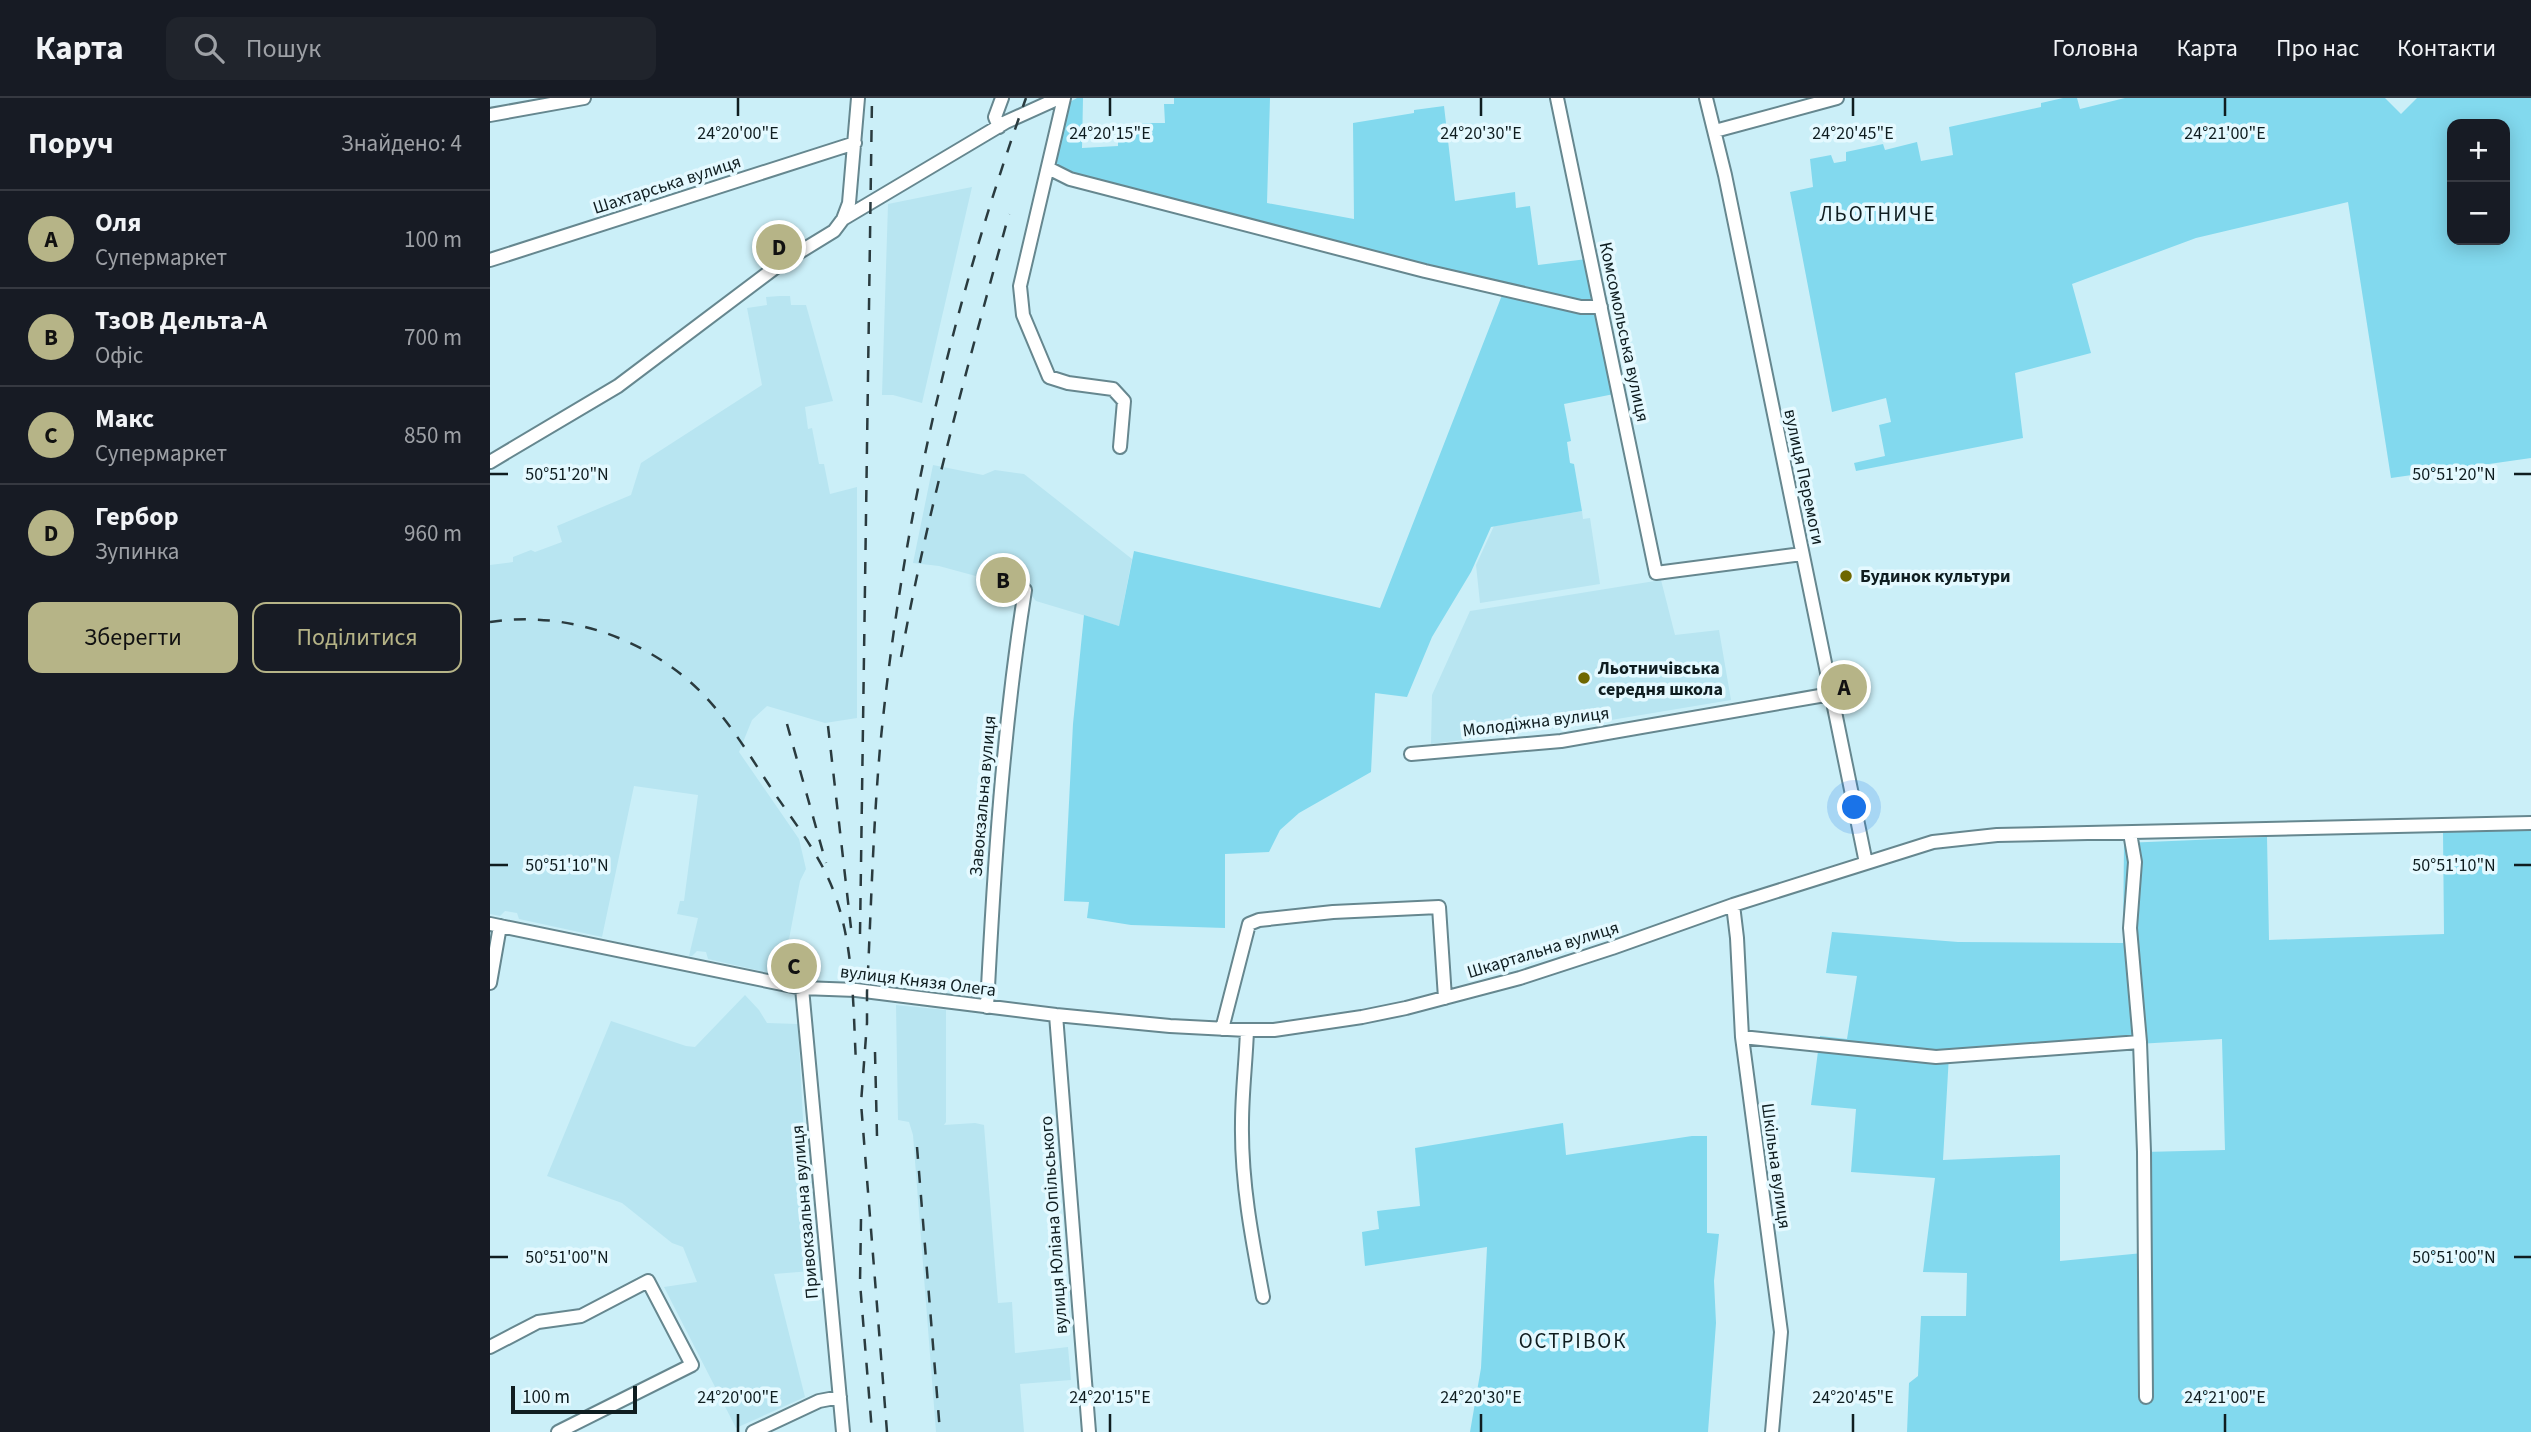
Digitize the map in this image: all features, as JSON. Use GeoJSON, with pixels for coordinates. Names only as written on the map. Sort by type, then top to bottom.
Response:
{"type":"FeatureCollection","features":[{"type":"Feature","properties":{"kind":"street"},"geometry":{"type":"LineString","coordinates":[[490,116],[584,98]]}},
{"type":"Feature","properties":{"kind":"street"},"geometry":{"type":"LineString","coordinates":[[490,462],[618,386],[774,269],[834,231],[849,203],[858,98]]}},
{"type":"Feature","properties":{"kind":"street"},"geometry":{"type":"LineString","coordinates":[[1002,98],[995,117],[1002,125]]}},
{"type":"Feature","properties":{"kind":"street"},"geometry":{"type":"LineString","coordinates":[[842,219],[1002,125],[1061,98]]}},
{"type":"Feature","properties":{"kind":"street"},"geometry":{"type":"LineString","coordinates":[[1061,98],[1048,168],[1020,286],[1023,315],[1049,377],[1068,383],[1113,389],[1124,401],[1120,447]]}},
{"type":"Feature","properties":{"kind":"street","name":"Комсомольська вулиця"},"geometry":{"type":"LineString","coordinates":[[1557,98],[1656,573],[1802,554]]}},
{"type":"Feature","properties":{"kind":"street","name":"вулиця Перемоги"},"geometry":{"type":"LineString","coordinates":[[1706,98],[1866,863]]}},
{"type":"Feature","properties":{"kind":"street"},"geometry":{"type":"LineString","coordinates":[[1715,131],[1838,98]]}},
{"type":"Feature","properties":{"kind":"street","name":"Шахтарська вулиця"},"geometry":{"type":"LineString","coordinates":[[490,260],[855,143]]}},
{"type":"Feature","properties":{"kind":"street"},"geometry":{"type":"LineString","coordinates":[[1048,168],[1070,178],[1425,271],[1581,307],[1601,307]]}},
{"type":"Feature","properties":{"kind":"street","name":"Завокзальна вулиця"},"geometry":{"type":"LineString","coordinates":[[987,1007],[994,861],[1012,676],[1025,590]]}},
{"type":"Feature","properties":{"kind":"street","name":"Молодіжна вулиця"},"geometry":{"type":"LineString","coordinates":[[1411,754],[1561,741],[1831,694]]}},
{"type":"Feature","properties":{"kind":"street","name":"Шкартальна вулиця"},"geometry":{"type":"LineString","coordinates":[[1222,1029],[1274,1030],[1362,1017],[1445,998],[1520,978],[1732,905],[1933,842],[1997,835],[2531,823]]}},
{"type":"Feature","properties":{"kind":"street"},"geometry":{"type":"LineString","coordinates":[[2130,833],[2135,862],[2130,928],[2140,1042],[2144,1152],[2146,1396]]}},
{"type":"Feature","properties":{"kind":"street","name":"Шкільна вулиця"},"geometry":{"type":"LineString","coordinates":[[1732,905],[1737,938],[1742,1037],[1781,1332],[1772,1432]]}},
{"type":"Feature","properties":{"kind":"street"},"geometry":{"type":"LineString","coordinates":[[1222,1029],[1249,924],[1259,920],[1333,912],[1439,907],[1445,998]]}},
{"type":"Feature","properties":{"kind":"street"},"geometry":{"type":"LineString","coordinates":[[490,983],[495,925]]}},
{"type":"Feature","properties":{"kind":"street","name":"вулиця Князя Олега"},"geometry":{"type":"LineString","coordinates":[[495,925],[802,988],[860,991],[1056,1015],[1222,1029]]}},
{"type":"Feature","properties":{"kind":"street","name":"Привокзальна вулиця"},"geometry":{"type":"LineString","coordinates":[[802,988],[843,1432]]}},
{"type":"Feature","properties":{"kind":"street","name":"вулиця Юліана Опільського"},"geometry":{"type":"LineString","coordinates":[[1056,1015],[1089,1432]]}},
{"type":"Feature","properties":{"kind":"street"},"geometry":{"type":"LineString","coordinates":[[1247,1030],[1242,1123],[1244,1167],[1250,1228],[1263,1297]]}},
{"type":"Feature","properties":{"kind":"street"},"geometry":{"type":"LineString","coordinates":[[1742,1037],[1936,1056],[2140,1042]]}},
{"type":"Feature","properties":{"kind":"street"},"geometry":{"type":"LineString","coordinates":[[490,1347],[538,1322],[581,1315],[648,1281],[692,1365],[558,1432]]}},
{"type":"Feature","properties":{"kind":"street"},"geometry":{"type":"LineString","coordinates":[[753,1432],[819,1401],[840,1397]]}},
{"type":"Feature","properties":{"kind":"shaded area"},"geometry":{"type":"Polygon","coordinates":[[[1083,98],[1082,148],[1118,146],[1118,137],[1137,135],[1137,123],[1165,123],[1164,104],[1174,104],[1174,98],[1270,98],[1267,203],[1354,219],[1353,123],[1444,106],[1455,201],[1515,192],[1516,208],[1530,206],[1538,265],[1587,259],[1614,394],[1564,404],[1571,441],[1567,442],[1570,463],[1574,464],[1582,511],[1491,527],[1471,572],[1432,637],[1407,697],[1375,693],[1371,772],[1299,813],[1280,830],[1269,852],[1225,854],[1225,928],[1131,925],[1087,918],[1089,902],[1064,901],[1073,724],[1084,615],[1119,626],[1134,551],[1380,608],[1504,290],[1053,170],[1066,104],[1083,98]]]}},
{"type":"Feature","properties":{"kind":"shaded area"},"geometry":{"type":"Polygon","coordinates":[[[2063,98],[2077,98],[2080,109],[2125,98],[2385,98],[2401,114],[2417,98],[2531,98],[2531,458],[2391,478],[2348,202],[2196,238],[2072,284],[2091,353],[2015,373],[2023,438],[1856,471],[1854,463],[1885,456],[1879,425],[1891,422],[1886,398],[1832,412],[1790,192],[1813,187],[1810,159],[1831,155],[1834,163],[1846,161],[1846,152],[1883,144],[1885,150],[1917,142],[1921,161],[1953,155],[1949,127],[2041,107],[2041,103],[2063,98]]]}},
{"type":"Feature","properties":{"kind":"shaded area"},"geometry":{"type":"Polygon","coordinates":[[[972,187],[922,403],[893,395],[882,395],[888,204],[972,187]]]}},
{"type":"Feature","properties":{"kind":"shaded area"},"geometry":{"type":"Polygon","coordinates":[[[790,296],[791,305],[806,305],[833,401],[805,407],[808,429],[812,428],[819,464],[824,464],[830,494],[857,487],[857,718],[825,723],[767,706],[752,720],[739,752],[799,839],[806,869],[800,881],[782,976],[708,959],[706,952],[697,951],[689,956],[698,918],[677,914],[680,901],[684,901],[698,795],[634,786],[602,937],[519,919],[517,913],[505,911],[500,916],[490,914],[490,565],[513,562],[513,557],[562,542],[557,526],[631,495],[641,463],[762,385],[747,308],[767,305],[766,297],[790,296]]]}},
{"type":"Feature","properties":{"kind":"shaded area"},"geometry":{"type":"Polygon","coordinates":[[[933,465],[983,475],[995,470],[1024,474],[1132,559],[1119,626],[1036,601],[1027,590],[939,566],[913,563],[933,465]]]}},
{"type":"Feature","properties":{"kind":"shaded area"},"geometry":{"type":"Polygon","coordinates":[[[1582,511],[1583,519],[1590,518],[1600,584],[1480,603],[1476,565],[1494,526],[1582,511]]]}},
{"type":"Feature","properties":{"kind":"shaded area","name":"Льотничівська середня школа"},"geometry":{"type":"Polygon","coordinates":[[[1661,580],[1675,635],[1719,630],[1731,700],[1581,725],[1431,744],[1432,695],[1470,611],[1661,580]]]}},
{"type":"Feature","properties":{"kind":"shaded area"},"geometry":{"type":"Polygon","coordinates":[[[2531,830],[2531,1432],[1907,1432],[1909,1383],[1918,1376],[1921,1316],[1966,1316],[1967,1273],[1923,1272],[1935,1178],[1851,1172],[1856,1109],[1811,1105],[1820,1036],[1847,1039],[1857,976],[1826,973],[1832,932],[1958,942],[2123,943],[2124,843],[2267,837],[2269,940],[2444,934],[2443,832],[2531,830]],[[2222,1039],[1949,1055],[1943,1160],[2060,1155],[2060,1261],[2143,1253],[2144,1152],[2225,1150],[2222,1039]]]}},
{"type":"Feature","properties":{"kind":"shaded area"},"geometry":{"type":"Polygon","coordinates":[[[745,995],[767,1023],[798,1024],[811,1271],[774,1274],[805,1397],[736,1428],[664,1287],[697,1282],[683,1247],[672,1243],[622,1203],[547,1176],[611,1021],[695,1047],[745,995]]]}},
{"type":"Feature","properties":{"kind":"shaded area"},"geometry":{"type":"Polygon","coordinates":[[[896,1005],[946,1010],[944,1125],[984,1125],[998,1303],[1012,1302],[1015,1353],[1068,1347],[1071,1380],[1020,1384],[1024,1432],[936,1432],[913,1135],[909,1122],[898,1120],[896,1005]]]}},
{"type":"Feature","properties":{"kind":"shaded area"},"geometry":{"type":"Polygon","coordinates":[[[1563,1123],[1566,1155],[1707,1136],[1707,1233],[1719,1234],[1714,1281],[1716,1323],[1708,1432],[1470,1432],[1481,1368],[1487,1247],[1365,1266],[1362,1232],[1379,1229],[1377,1211],[1420,1206],[1415,1148],[1563,1123]]]}},
{"type":"Feature","properties":{"kind":"railway"},"geometry":{"type":"LineString","coordinates":[[860,934],[872,98]]}},
{"type":"Feature","properties":{"kind":"railway"},"geometry":{"type":"LineString","coordinates":[[887,1432],[861,1103],[880,748],[901,583],[933,419],[975,257],[1026,98]]}},
{"type":"Feature","properties":{"kind":"railway"},"geometry":{"type":"LineString","coordinates":[[901,657],[936,490],[1009,214]]}},
{"type":"Feature","properties":{"kind":"railway"},"geometry":{"type":"LineString","coordinates":[[490,622],[516,619],[569,623],[620,639],[667,664],[713,705],[800,830],[830,881],[841,915],[849,956],[856,1063]]}},
{"type":"Feature","properties":{"kind":"railway"},"geometry":{"type":"LineString","coordinates":[[787,724],[826,863]]}},
{"type":"Feature","properties":{"kind":"railway"},"geometry":{"type":"LineString","coordinates":[[828,726],[851,928]]}},
{"type":"Feature","properties":{"kind":"railway"},"geometry":{"type":"LineString","coordinates":[[875,1052],[877,1136]]}},
{"type":"Feature","properties":{"kind":"railway"},"geometry":{"type":"LineString","coordinates":[[917,1147],[940,1432]]}},
{"type":"Feature","properties":{"kind":"railway"},"geometry":{"type":"LineString","coordinates":[[861,1219],[860,1283],[872,1432]]}},
{"type":"Feature","properties":{"kind":"place","name":"Гербор"},"geometry":{"type":"Point","coordinates":[779,247]}},
{"type":"Feature","properties":{"kind":"place","name":"Будинок культури"},"geometry":{"type":"Point","coordinates":[1846,576]}},
{"type":"Feature","properties":{"kind":"place","name":"ТзОВ Дельта-А"},"geometry":{"type":"Point","coordinates":[1003,580]}},
{"type":"Feature","properties":{"kind":"place","name":"Льотничівська середня школа"},"geometry":{"type":"Point","coordinates":[1584,678]}},
{"type":"Feature","properties":{"kind":"place","name":"Оля"},"geometry":{"type":"Point","coordinates":[1844,687]}},
{"type":"Feature","properties":{"kind":"place","name":"Макс"},"geometry":{"type":"Point","coordinates":[794,966]}},
{"type":"Feature","properties":{"kind":"district","name":"ЛЬОТНИЧЕ"},"geometry":{"type":"Point","coordinates":[1878,214]}},
{"type":"Feature","properties":{"kind":"district","name":"ОСТРІВОК"},"geometry":{"type":"Point","coordinates":[1573,1341]}}]}
